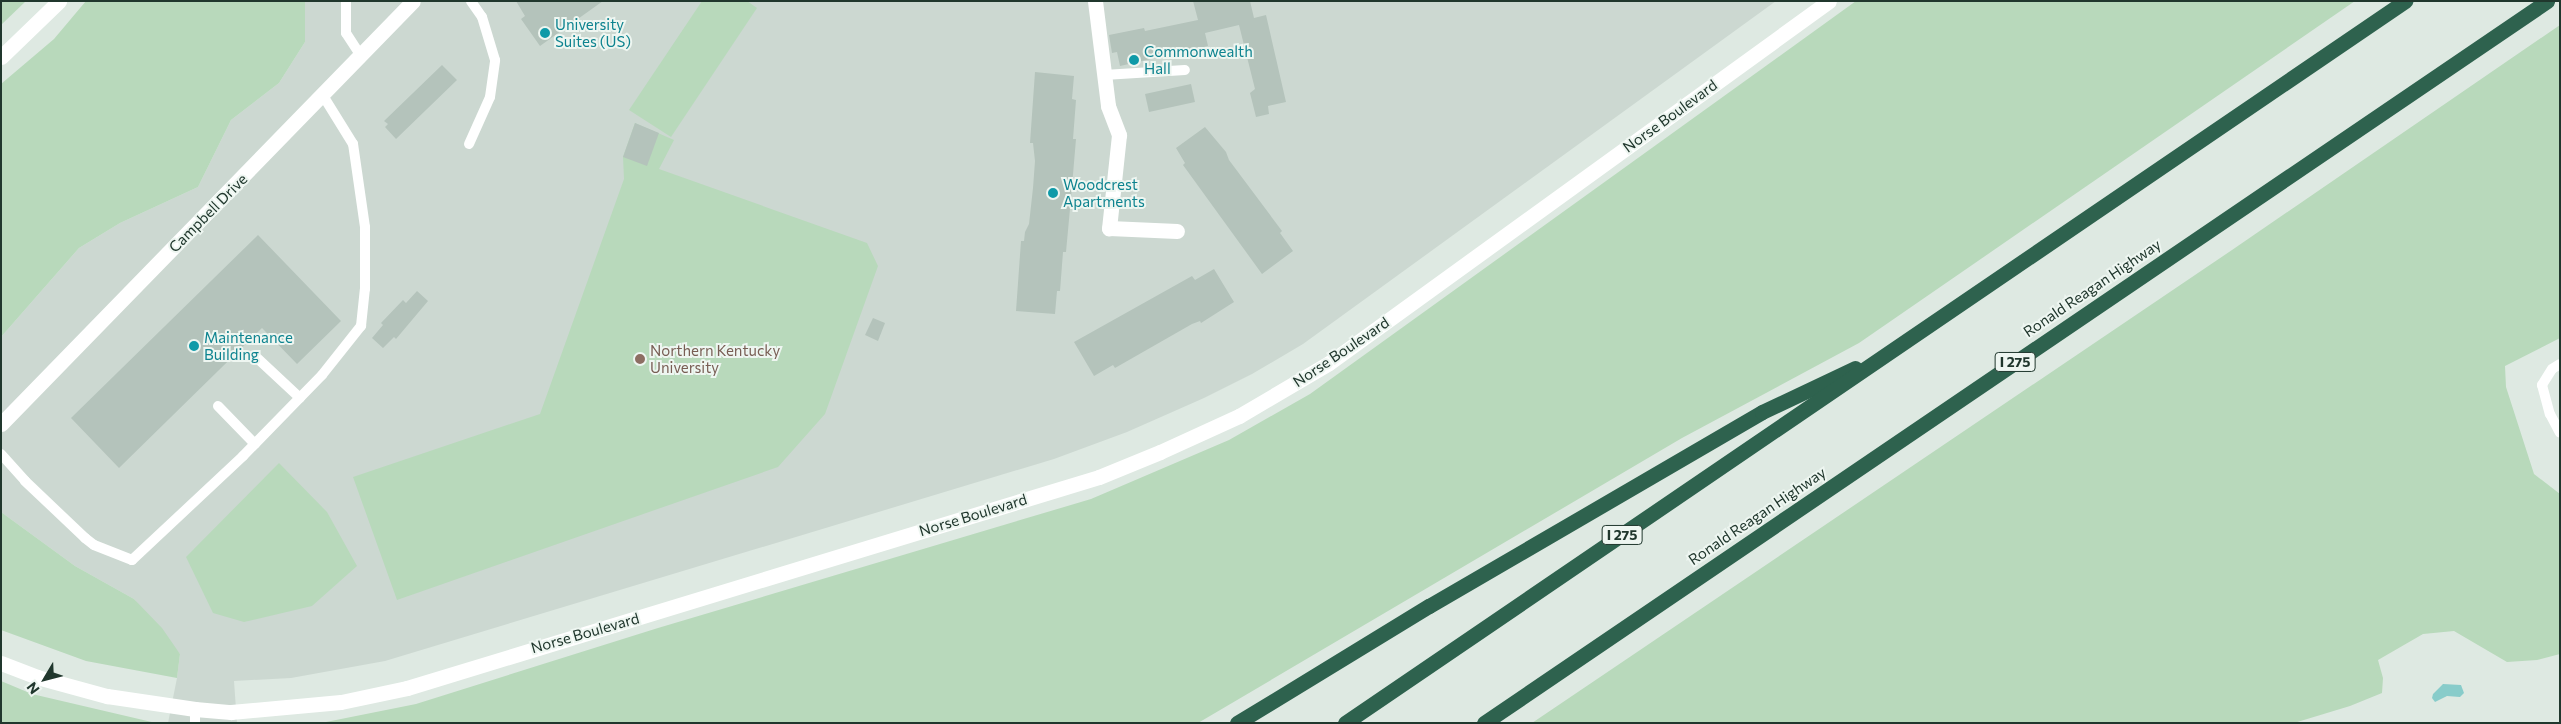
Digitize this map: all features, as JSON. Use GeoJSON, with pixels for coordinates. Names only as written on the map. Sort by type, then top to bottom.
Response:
{"type":"FeatureCollection","features":[{"type":"Feature","properties":{"kind":"highway","name":"I 275"},"geometry":{"type":"LineString","coordinates":[[1345,723],[2405,1]]}},
{"type":"Feature","properties":{"kind":"highway","name":"Ronald Reagan Highway"},"geometry":{"type":"LineString","coordinates":[[1484,723],[2547,1]]}},
{"type":"Feature","properties":{"kind":"highway"},"geometry":{"type":"LineString","coordinates":[[1237,723],[1428,606],[1762,412],[1899,347]]}},
{"type":"Feature","properties":{"kind":"street"},"geometry":{"type":"LineString","coordinates":[[1,57],[59,1]]}},
{"type":"Feature","properties":{"kind":"street","name":"Campbell Drive"},"geometry":{"type":"LineString","coordinates":[[1,424],[413,1]]}},
{"type":"Feature","properties":{"kind":"street"},"geometry":{"type":"LineString","coordinates":[[1095,1],[1108,106],[1120,135],[1109,228],[1177,230]]}},
{"type":"Feature","properties":{"kind":"street","name":"Norse Boulevard"},"geometry":{"type":"LineString","coordinates":[[1,664],[37,677],[107,696],[195,716],[341,702],[407,688],[1090,479],[1160,452],[1239,416],[1329,364],[1829,1]]}},
{"type":"Feature","properties":{"kind":"lane"},"geometry":{"type":"LineString","coordinates":[[346,1],[346,33],[361,56]]}},
{"type":"Feature","properties":{"kind":"lane"},"geometry":{"type":"LineString","coordinates":[[469,144],[490,97],[495,60],[482,17],[471,1]]}},
{"type":"Feature","properties":{"kind":"lane"},"geometry":{"type":"LineString","coordinates":[[1104,75],[1185,70]]}},
{"type":"Feature","properties":{"kind":"lane"},"geometry":{"type":"LineString","coordinates":[[1,454],[84,538],[94,545],[132,560],[255,444],[322,375],[361,326],[365,289],[365,227],[353,144],[322,94]]}},
{"type":"Feature","properties":{"kind":"lane"},"geometry":{"type":"LineString","coordinates":[[256,357],[300,398]]}},
{"type":"Feature","properties":{"kind":"lane"},"geometry":{"type":"LineString","coordinates":[[2560,364],[2552,369],[2542,386],[2550,414],[2560,433]]}},
{"type":"Feature","properties":{"kind":"lane"},"geometry":{"type":"LineString","coordinates":[[218,406],[255,444]]}},
{"type":"Feature","properties":{"kind":"shaded area","name":"Northern Kentucky University"},"geometry":{"type":"Polygon","coordinates":[[[305,1],[1776,1],[1303,344],[1252,374],[1204,398],[1127,432],[1054,459],[385,661],[291,678],[234,681],[237,723],[168,723],[180,654],[134,599],[75,566],[1,512],[1,337],[79,248],[120,223],[198,187],[231,120],[279,83],[305,42],[305,1]]]}},
{"type":"Feature","properties":{"kind":"green space"},"geometry":{"type":"Polygon","coordinates":[[[1,1],[26,1],[1,25],[1,1]]]}},
{"type":"Feature","properties":{"kind":"green space"},"geometry":{"type":"Polygon","coordinates":[[[86,1],[305,1],[305,42],[279,83],[231,120],[198,187],[120,223],[79,248],[1,337],[1,84],[54,39],[86,1]]]}},
{"type":"Feature","properties":{"kind":"green space"},"geometry":{"type":"Polygon","coordinates":[[[702,1],[747,1],[757,8],[671,137],[629,110],[702,1]]]}},
{"type":"Feature","properties":{"kind":"green space"},"geometry":{"type":"Polygon","coordinates":[[[1856,1],[2355,1],[1859,343],[1682,438],[1198,723],[321,723],[416,704],[658,628],[1091,499],[1229,440],[1310,394],[1856,1]]]}},
{"type":"Feature","properties":{"kind":"green space"},"geometry":{"type":"Polygon","coordinates":[[[2560,25],[2560,338],[2505,366],[2506,387],[2534,474],[2560,494],[2560,654],[2537,660],[2507,662],[2454,631],[2423,634],[2378,660],[2383,678],[2382,693],[2350,706],[2294,723],[1532,723],[2232,250],[2560,25]]]}},
{"type":"Feature","properties":{"kind":"green space"},"geometry":{"type":"Polygon","coordinates":[[[635,123],[674,140],[659,169],[867,243],[878,266],[825,414],[778,467],[397,600],[353,477],[540,414],[624,179],[623,157],[635,123]]]}},
{"type":"Feature","properties":{"kind":"green space"},"geometry":{"type":"Polygon","coordinates":[[[279,463],[327,512],[357,566],[312,606],[244,622],[213,613],[186,557],[279,463]]]}},
{"type":"Feature","properties":{"kind":"green space"},"geometry":{"type":"Polygon","coordinates":[[[1,512],[75,566],[134,599],[162,628],[180,654],[177,678],[86,661],[1,630],[1,512]]]}},
{"type":"Feature","properties":{"kind":"green space"},"geometry":{"type":"Polygon","coordinates":[[[1,681],[32,694],[156,723],[1,723],[1,681]]]}},
{"type":"Feature","properties":{"kind":"water"},"geometry":{"type":"Polygon","coordinates":[[[2443,684],[2461,685],[2464,693],[2460,697],[2447,696],[2435,702],[2432,698],[2433,694],[2443,684]]]}},
{"type":"Feature","properties":{"kind":"building","name":"University Suites (US)"},"geometry":{"type":"Polygon","coordinates":[[[516,1],[603,1],[540,46],[521,19],[525,16],[516,1]]]}},
{"type":"Feature","properties":{"kind":"building","name":"Commonwealth Hall"},"geometry":{"type":"Polygon","coordinates":[[[1193,1],[1250,1],[1254,18],[1266,15],[1286,102],[1268,106],[1269,114],[1256,117],[1250,93],[1255,89],[1239,25],[1205,33],[1208,46],[1120,66],[1117,52],[1112,53],[1109,35],[1144,28],[1145,31],[1198,20],[1193,1]]]}},
{"type":"Feature","properties":{"kind":"building"},"geometry":{"type":"Polygon","coordinates":[[[442,65],[457,80],[396,139],[385,127],[388,124],[384,121],[442,65]]]}},
{"type":"Feature","properties":{"kind":"building","name":"Woodcrest Apartments"},"geometry":{"type":"Polygon","coordinates":[[[1035,72],[1074,76],[1072,99],[1076,100],[1073,139],[1076,139],[1066,252],[1063,252],[1060,291],[1057,291],[1055,314],[1016,311],[1021,241],[1024,241],[1025,232],[1029,224],[1033,188],[1035,161],[1033,143],[1030,143],[1035,72]]]}},
{"type":"Feature","properties":{"kind":"building"},"geometry":{"type":"Polygon","coordinates":[[[1191,84],[1195,102],[1149,112],[1145,94],[1191,84]]]}},
{"type":"Feature","properties":{"kind":"building"},"geometry":{"type":"Polygon","coordinates":[[[635,123],[659,133],[647,166],[623,157],[635,123]]]}},
{"type":"Feature","properties":{"kind":"building","name":"Woodcrest Apartments"},"geometry":{"type":"Polygon","coordinates":[[[1205,127],[1226,152],[1229,160],[1282,231],[1280,233],[1293,251],[1262,274],[1183,165],[1185,163],[1176,148],[1205,127]]]}},
{"type":"Feature","properties":{"kind":"building","name":"Maintenance Building"},"geometry":{"type":"Polygon","coordinates":[[[258,235],[341,321],[297,364],[262,328],[119,468],[71,418],[258,235]]]}},
{"type":"Feature","properties":{"kind":"building"},"geometry":{"type":"Polygon","coordinates":[[[1214,269],[1234,302],[1201,323],[1200,321],[1192,324],[1115,368],[1113,365],[1094,376],[1074,342],[1192,276],[1195,280],[1214,269]]]}},
{"type":"Feature","properties":{"kind":"building"},"geometry":{"type":"Polygon","coordinates":[[[417,291],[428,301],[396,339],[394,337],[383,348],[372,338],[383,325],[381,323],[403,300],[406,303],[417,291]]]}},
{"type":"Feature","properties":{"kind":"building"},"geometry":{"type":"Polygon","coordinates":[[[873,318],[885,323],[878,341],[865,335],[873,318]]]}},
{"type":"Feature","properties":{"kind":"place","name":"University Suites (US)"},"geometry":{"type":"Point","coordinates":[545,33]}},
{"type":"Feature","properties":{"kind":"place","name":"Commonwealth Hall"},"geometry":{"type":"Point","coordinates":[1134,60]}},
{"type":"Feature","properties":{"kind":"place","name":"Woodcrest Apartments"},"geometry":{"type":"Point","coordinates":[1053,193]}},
{"type":"Feature","properties":{"kind":"place","name":"Maintenance Building"},"geometry":{"type":"Point","coordinates":[194,346]}},
{"type":"Feature","properties":{"kind":"place","name":"Northern Kentucky University"},"geometry":{"type":"Point","coordinates":[640,359]}}]}
